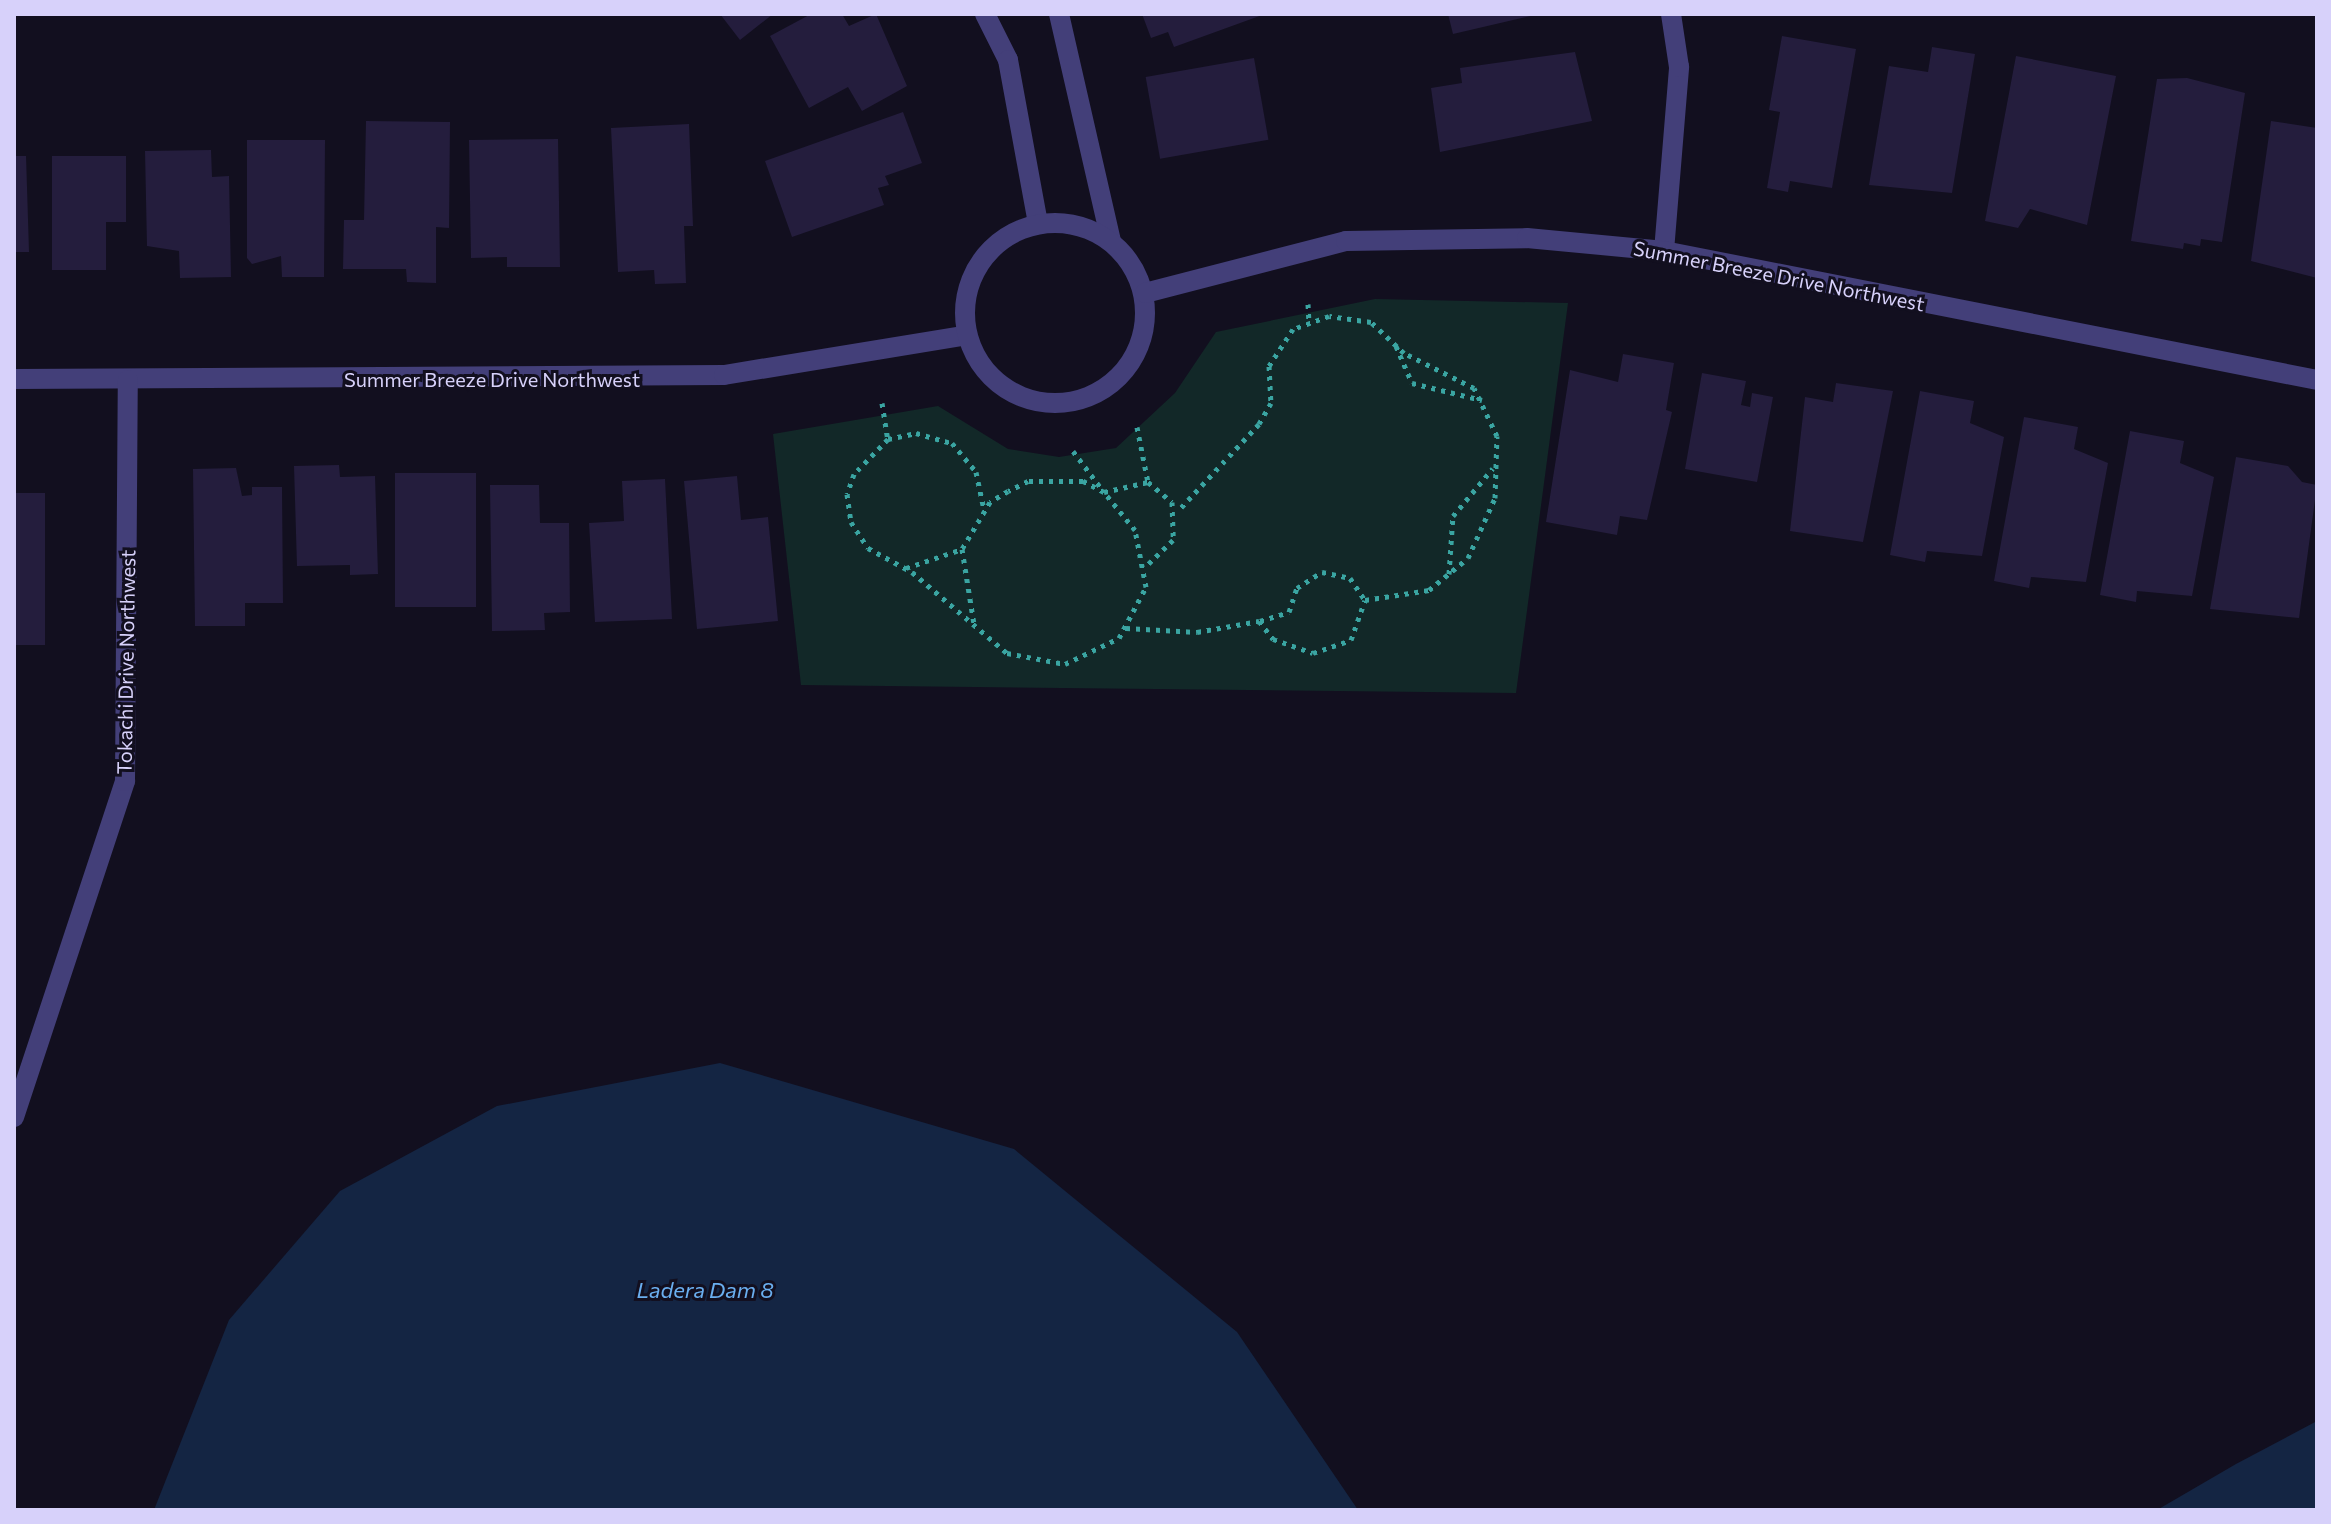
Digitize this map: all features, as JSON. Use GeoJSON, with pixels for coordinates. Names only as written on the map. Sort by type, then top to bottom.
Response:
{"type":"FeatureCollection","features":[{"type":"Feature","properties":{"kind":"street"},"geometry":{"type":"LineString","coordinates":[[985,14],[1008,60],[1038,223]]}},
{"type":"Feature","properties":{"kind":"street"},"geometry":{"type":"LineString","coordinates":[[1059,14],[1111,241],[1145,293],[1143,340],[1129,367],[1108,388],[1073,403],[1011,393],[982,367],[967,335],[972,275],[991,248],[1038,223],[1080,225],[1111,241]]}},
{"type":"Feature","properties":{"kind":"street"},"geometry":{"type":"LineString","coordinates":[[1664,251],[1679,67],[1671,14]]}},
{"type":"Feature","properties":{"kind":"street","name":"Summer Breeze Drive Northwest"},"geometry":{"type":"LineString","coordinates":[[1145,293],[1346,241],[1527,238],[1664,251],[2317,380]]}},
{"type":"Feature","properties":{"kind":"street","name":"Summer Breeze Drive Northwest"},"geometry":{"type":"LineString","coordinates":[[14,379],[724,375],[967,335]]}},
{"type":"Feature","properties":{"kind":"street","name":"Tokachi Drive Northwest"},"geometry":{"type":"LineString","coordinates":[[14,1117],[125,781],[128,380]]}},
{"type":"Feature","properties":{"kind":"path"},"geometry":{"type":"LineString","coordinates":[[1308,304],[1309,323]]}},
{"type":"Feature","properties":{"kind":"path"},"geometry":{"type":"LineString","coordinates":[[1146,565],[1167,551],[1177,512],[1259,424],[1271,403],[1276,352],[1293,329],[1349,316],[1371,322],[1395,344],[1457,376],[1483,400],[1497,436],[1487,519],[1468,558],[1449,575],[1407,598],[1365,600]]}},
{"type":"Feature","properties":{"kind":"path"},"geometry":{"type":"LineString","coordinates":[[1395,344],[1412,383],[1483,400]]}},
{"type":"Feature","properties":{"kind":"path"},"geometry":{"type":"LineString","coordinates":[[882,403],[888,439]]}},
{"type":"Feature","properties":{"kind":"path"},"geometry":{"type":"LineString","coordinates":[[1137,427],[1148,482],[1177,512]]}},
{"type":"Feature","properties":{"kind":"path"},"geometry":{"type":"LineString","coordinates":[[984,511],[976,472],[952,443],[916,433],[888,439],[854,474],[847,494],[851,522],[868,548],[903,568],[1007,653],[1038,664],[1089,657],[1126,628],[1139,609],[1146,565],[1135,530],[1073,451]]}},
{"type":"Feature","properties":{"kind":"path"},"geometry":{"type":"LineString","coordinates":[[1449,575],[1453,516],[1495,465]]}},
{"type":"Feature","properties":{"kind":"path"},"geometry":{"type":"LineString","coordinates":[[974,624],[962,549],[984,511],[1028,481],[1083,481],[1104,492],[1148,482]]}},
{"type":"Feature","properties":{"kind":"path"},"geometry":{"type":"LineString","coordinates":[[903,568],[962,549]]}},
{"type":"Feature","properties":{"kind":"path"},"geometry":{"type":"LineString","coordinates":[[1126,628],[1197,632],[1259,621],[1289,612],[1297,588],[1322,572],[1350,578],[1365,600]]}},
{"type":"Feature","properties":{"kind":"path"},"geometry":{"type":"LineString","coordinates":[[1259,621],[1273,639],[1313,653],[1351,640],[1365,600]]}},
{"type":"Feature","properties":{"kind":"green space"},"geometry":{"type":"Polygon","coordinates":[[[1375,299],[1568,303],[1516,693],[801,685],[773,434],[938,406],[1008,449],[1059,457],[1116,448],[1175,393],[1216,332],[1375,299]]]}},
{"type":"Feature","properties":{"kind":"water","name":"Ladera Dam 8"},"geometry":{"type":"Polygon","coordinates":[[[720,1063],[1014,1149],[1237,1332],[1358,1510],[154,1510],[229,1320],[340,1191],[497,1106],[720,1063]]]}},
{"type":"Feature","properties":{"kind":"water"},"geometry":{"type":"Polygon","coordinates":[[[2317,1421],[2317,1510],[2157,1510],[2236,1464],[2317,1421]]]}},
{"type":"Feature","properties":{"kind":"building"},"geometry":{"type":"Polygon","coordinates":[[[720,14],[773,14],[740,40],[720,14]]]}},
{"type":"Feature","properties":{"kind":"building"},"geometry":{"type":"Polygon","coordinates":[[[811,14],[842,14],[849,26],[876,14],[907,86],[862,111],[848,87],[809,108],[770,36],[811,14]]]}},
{"type":"Feature","properties":{"kind":"building"},"geometry":{"type":"Polygon","coordinates":[[[1142,14],[1265,14],[1174,47],[1168,32],[1151,38],[1142,14]]]}},
{"type":"Feature","properties":{"kind":"building"},"geometry":{"type":"Polygon","coordinates":[[[1448,14],[1535,14],[1535,15],[1453,34],[1448,14]]]}},
{"type":"Feature","properties":{"kind":"building"},"geometry":{"type":"Polygon","coordinates":[[[1782,36],[1856,49],[1832,188],[1790,181],[1788,192],[1767,188],[1780,112],[1769,110],[1782,36]]]}},
{"type":"Feature","properties":{"kind":"building"},"geometry":{"type":"Polygon","coordinates":[[[1932,47],[1975,54],[1952,193],[1869,185],[1889,66],[1928,72],[1932,47]]]}},
{"type":"Feature","properties":{"kind":"building"},"geometry":{"type":"Polygon","coordinates":[[[1575,52],[1592,121],[1440,152],[1431,88],[1462,83],[1460,68],[1575,52]]]}},
{"type":"Feature","properties":{"kind":"building"},"geometry":{"type":"Polygon","coordinates":[[[2016,56],[2116,76],[2087,225],[2030,209],[2018,228],[1985,221],[2016,56]]]}},
{"type":"Feature","properties":{"kind":"building"},"geometry":{"type":"Polygon","coordinates":[[[1254,58],[1268,140],[1160,159],[1146,77],[1254,58]]]}},
{"type":"Feature","properties":{"kind":"building"},"geometry":{"type":"Polygon","coordinates":[[[2187,78],[2245,93],[2222,242],[2201,239],[2200,246],[2184,243],[2183,249],[2131,241],[2157,79],[2187,78]]]}},
{"type":"Feature","properties":{"kind":"building"},"geometry":{"type":"Polygon","coordinates":[[[903,112],[922,163],[885,176],[889,185],[878,188],[884,205],[792,237],[765,161],[903,112]]]}},
{"type":"Feature","properties":{"kind":"building"},"geometry":{"type":"Polygon","coordinates":[[[366,121],[450,122],[449,228],[436,227],[436,283],[407,282],[406,269],[343,269],[344,220],[364,220],[366,121]]]}},
{"type":"Feature","properties":{"kind":"building"},"geometry":{"type":"Polygon","coordinates":[[[2271,121],[2317,128],[2317,278],[2251,261],[2271,121]]]}},
{"type":"Feature","properties":{"kind":"building"},"geometry":{"type":"Polygon","coordinates":[[[689,124],[693,226],[684,226],[686,283],[655,284],[654,270],[618,272],[611,128],[689,124]]]}},
{"type":"Feature","properties":{"kind":"building"},"geometry":{"type":"Polygon","coordinates":[[[558,139],[560,267],[507,267],[507,257],[471,258],[469,140],[558,139]]]}},
{"type":"Feature","properties":{"kind":"building"},"geometry":{"type":"Polygon","coordinates":[[[247,140],[325,140],[324,277],[282,277],[281,256],[252,264],[247,258],[247,140]]]}},
{"type":"Feature","properties":{"kind":"building"},"geometry":{"type":"Polygon","coordinates":[[[211,150],[212,177],[229,176],[231,277],[180,278],[179,251],[147,246],[145,151],[211,150]]]}},
{"type":"Feature","properties":{"kind":"building"},"geometry":{"type":"Polygon","coordinates":[[[14,156],[26,156],[29,252],[14,252],[14,156]]]}},
{"type":"Feature","properties":{"kind":"building"},"geometry":{"type":"Polygon","coordinates":[[[52,156],[126,156],[126,222],[106,222],[106,270],[52,270],[52,156]]]}},
{"type":"Feature","properties":{"kind":"building"},"geometry":{"type":"Polygon","coordinates":[[[1623,354],[1674,363],[1666,410],[1672,412],[1647,520],[1620,516],[1617,535],[1546,522],[1570,370],[1618,382],[1623,354]]]}},
{"type":"Feature","properties":{"kind":"building"},"geometry":{"type":"Polygon","coordinates":[[[1702,373],[1746,381],[1741,405],[1750,407],[1752,393],[1773,397],[1757,482],[1685,469],[1702,373]]]}},
{"type":"Feature","properties":{"kind":"building"},"geometry":{"type":"Polygon","coordinates":[[[1836,383],[1893,391],[1863,542],[1790,531],[1805,397],[1833,402],[1836,383]]]}},
{"type":"Feature","properties":{"kind":"building"},"geometry":{"type":"Polygon","coordinates":[[[1920,391],[1974,401],[1970,423],[2004,437],[1982,556],[1927,551],[1925,562],[1890,555],[1920,391]]]}},
{"type":"Feature","properties":{"kind":"building"},"geometry":{"type":"Polygon","coordinates":[[[2024,417],[2078,427],[2074,449],[2108,463],[2086,582],[2031,577],[2029,588],[1994,581],[2024,417]]]}},
{"type":"Feature","properties":{"kind":"building"},"geometry":{"type":"Polygon","coordinates":[[[2130,431],[2184,441],[2180,463],[2214,477],[2192,596],[2137,591],[2136,602],[2100,595],[2130,431]]]}},
{"type":"Feature","properties":{"kind":"building"},"geometry":{"type":"Polygon","coordinates":[[[2236,457],[2288,466],[2302,482],[2317,485],[2299,618],[2210,609],[2236,457]]]}},
{"type":"Feature","properties":{"kind":"building"},"geometry":{"type":"Polygon","coordinates":[[[339,465],[340,477],[375,476],[378,574],[350,575],[350,565],[297,566],[294,466],[339,465]]]}},
{"type":"Feature","properties":{"kind":"building"},"geometry":{"type":"Polygon","coordinates":[[[236,468],[242,496],[252,495],[252,487],[282,487],[283,603],[245,603],[245,626],[195,626],[193,469],[236,468]]]}},
{"type":"Feature","properties":{"kind":"building"},"geometry":{"type":"Polygon","coordinates":[[[395,473],[476,473],[476,607],[395,607],[395,473]]]}},
{"type":"Feature","properties":{"kind":"building"},"geometry":{"type":"Polygon","coordinates":[[[737,476],[741,520],[768,517],[778,621],[697,629],[684,481],[737,476]]]}},
{"type":"Feature","properties":{"kind":"building"},"geometry":{"type":"Polygon","coordinates":[[[665,479],[672,619],[595,622],[589,523],[624,521],[622,481],[665,479]]]}},
{"type":"Feature","properties":{"kind":"building"},"geometry":{"type":"Polygon","coordinates":[[[490,485],[539,485],[540,523],[569,523],[570,612],[544,613],[545,630],[492,631],[490,485]]]}},
{"type":"Feature","properties":{"kind":"building"},"geometry":{"type":"Polygon","coordinates":[[[14,493],[45,493],[45,645],[14,645],[14,493]]]}}]}
